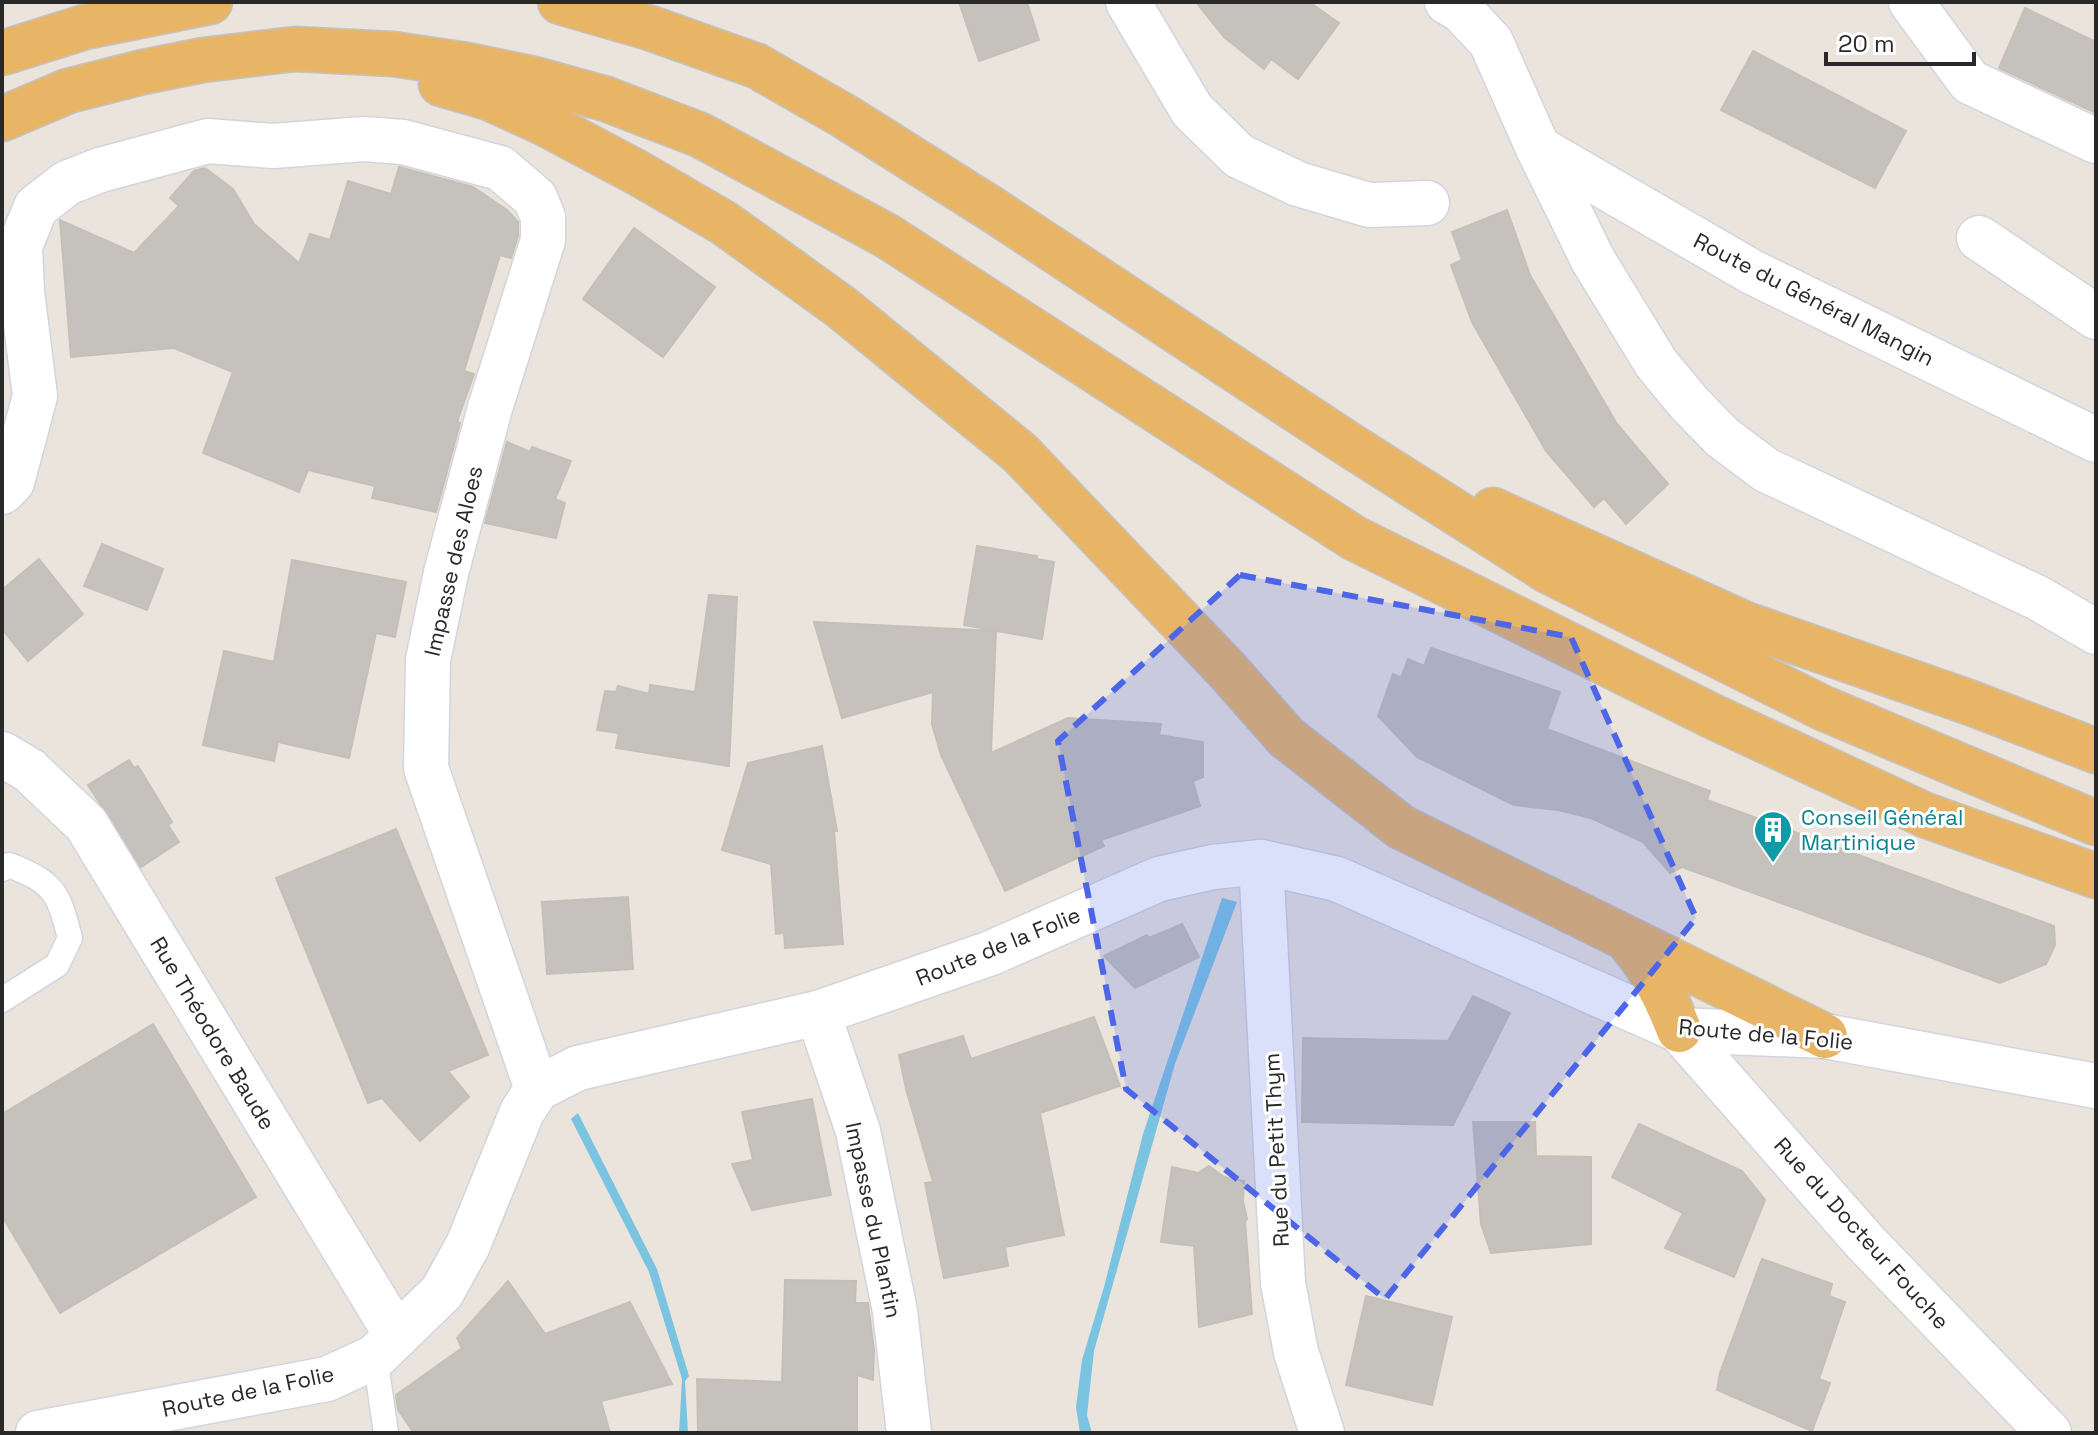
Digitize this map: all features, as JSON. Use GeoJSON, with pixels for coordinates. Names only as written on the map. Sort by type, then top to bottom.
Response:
{"type":"FeatureCollection","features":[{"type":"Feature","properties":{"kind":"highway"},"geometry":{"type":"LineString","coordinates":[[2,53],[85,27],[210,2]]}},
{"type":"Feature","properties":{"kind":"highway"},"geometry":{"type":"LineString","coordinates":[[560,2],[650,28],[757,66],[844,116],[990,208],[1345,442],[1548,571],[1823,708],[2096,823]]}},
{"type":"Feature","properties":{"kind":"highway"},"geometry":{"type":"LineString","coordinates":[[2,119],[68,91],[143,72],[203,60],[295,49],[393,54],[534,79],[606,99],[700,135],[887,236],[1354,538],[1714,717],[1925,815],[2096,876]]}},
{"type":"Feature","properties":{"kind":"highway"},"geometry":{"type":"LineString","coordinates":[[295,49],[400,72],[489,98],[544,123],[724,223],[841,307],[1020,453],[1286,737],[1401,827],[1825,1036]]}},
{"type":"Feature","properties":{"kind":"highway"},"geometry":{"type":"LineString","coordinates":[[1345,442],[1745,624],[1971,703],[2096,751]]}},
{"type":"Feature","properties":{"kind":"highway"},"geometry":{"type":"LineString","coordinates":[[1626,938],[1649,965],[1679,1030]]}},
{"type":"Feature","properties":{"kind":"street"},"geometry":{"type":"LineString","coordinates":[[1128,2],[1192,110],[1239,156],[1298,184],[1369,205],[1427,203]]}},
{"type":"Feature","properties":{"kind":"street"},"geometry":{"type":"LineString","coordinates":[[1447,2],[1461,10],[1491,42],[1593,260],[1656,363],[1722,437],[1766,470],[2038,598],[2096,632]]}},
{"type":"Feature","properties":{"kind":"street"},"geometry":{"type":"LineString","coordinates":[[1911,2],[1970,82],[2096,141]]}},
{"type":"Feature","properties":{"kind":"street","name":"Impasse des Aloes"},"geometry":{"type":"LineString","coordinates":[[2,492],[12,482],[35,396],[22,292],[20,246],[36,207],[67,183],[100,170],[208,141],[273,146],[364,139],[403,142],[500,168],[535,198],[543,217],[543,240],[490,408],[446,573],[428,660],[426,768],[537,1089]]}},
{"type":"Feature","properties":{"kind":"street","name":"Route du Général Mangin"},"geometry":{"type":"LineString","coordinates":[[1538,148],[1752,272],[2096,440]]}},
{"type":"Feature","properties":{"kind":"street"},"geometry":{"type":"LineString","coordinates":[[1979,238],[2096,317]]}},
{"type":"Feature","properties":{"kind":"street","name":"Rue Théodore Baude"},"geometry":{"type":"LineString","coordinates":[[2,754],[29,770],[86,824],[386,1347]]}},
{"type":"Feature","properties":{"kind":"street","name":"Route de la Folie"},"geometry":{"type":"LineString","coordinates":[[38,1433],[327,1379],[386,1347],[442,1292],[468,1245],[522,1112],[537,1089],[578,1068],[818,1013],[991,953],[1159,879],[1213,867],[1261,862],[1337,879],[1679,1030],[1825,1036],[2096,1086]]}},
{"type":"Feature","properties":{"kind":"street","name":"Rue du Petit Thym"},"geometry":{"type":"LineString","coordinates":[[1261,862],[1283,1283],[1296,1352],[1322,1433]]}},
{"type":"Feature","properties":{"kind":"street","name":"Impasse du Plantin"},"geometry":{"type":"LineString","coordinates":[[818,1013],[858,1131],[895,1311],[909,1433]]}},
{"type":"Feature","properties":{"kind":"street","name":"Rue du Docteur Fouche"},"geometry":{"type":"LineString","coordinates":[[1679,1030],[1865,1242],[2049,1433]]}},
{"type":"Feature","properties":{"kind":"lane"},"geometry":{"type":"LineString","coordinates":[[2,869],[9,865],[38,876],[59,898],[70,938],[57,965],[2,1000]]}},
{"type":"Feature","properties":{"kind":"lane"},"geometry":{"type":"LineString","coordinates":[[386,1347],[386,1433]]}},
{"type":"Feature","properties":{"kind":"highlighted area"},"geometry":{"type":"Polygon","coordinates":[[[1240,575],[1571,637],[1696,918],[1385,1299],[1126,1089],[1058,741],[1240,575]]]}},
{"type":"Feature","properties":{"kind":"water"},"geometry":{"type":"Polygon","coordinates":[[[1222,898],[1237,902],[1175,1064],[1094,1351],[1087,1415],[1092,1433],[1080,1433],[1076,1407],[1082,1360],[1143,1134],[1222,898]]]}},
{"type":"Feature","properties":{"kind":"water"},"geometry":{"type":"Polygon","coordinates":[[[578,1113],[657,1269],[689,1376],[685,1381],[688,1433],[679,1433],[682,1379],[649,1272],[571,1119],[578,1113]]]}},
{"type":"Feature","properties":{"kind":"building"},"geometry":{"type":"Polygon","coordinates":[[[959,2],[1027,2],[1039,40],[979,61],[959,2]]]}},
{"type":"Feature","properties":{"kind":"building"},"geometry":{"type":"Polygon","coordinates":[[[1196,2],[1309,2],[1339,23],[1298,79],[1271,59],[1264,69],[1224,37],[1196,2]]]}},
{"type":"Feature","properties":{"kind":"building"},"geometry":{"type":"Polygon","coordinates":[[[2025,8],[2096,42],[2096,113],[1999,68],[2025,8]]]}},
{"type":"Feature","properties":{"kind":"building"},"geometry":{"type":"Polygon","coordinates":[[[1753,51],[1906,131],[1875,188],[1721,110],[1753,51]]]}},
{"type":"Feature","properties":{"kind":"building"},"geometry":{"type":"Polygon","coordinates":[[[399,167],[473,187],[507,210],[518,222],[518,236],[511,258],[500,255],[464,371],[474,374],[457,422],[460,423],[436,512],[372,498],[375,486],[308,470],[299,492],[203,453],[233,372],[174,348],[71,357],[60,220],[134,253],[179,206],[170,198],[194,171],[205,168],[233,189],[254,224],[299,263],[310,234],[330,240],[348,181],[391,194],[399,167]]]}},
{"type":"Feature","properties":{"kind":"building"},"geometry":{"type":"Polygon","coordinates":[[[1507,210],[1530,275],[1617,424],[1668,484],[1626,524],[1604,498],[1594,507],[1546,451],[1472,322],[1451,265],[1462,260],[1452,232],[1507,210]]]}},
{"type":"Feature","properties":{"kind":"building"},"geometry":{"type":"Polygon","coordinates":[[[634,228],[715,287],[663,357],[583,299],[634,228]]]}},
{"type":"Feature","properties":{"kind":"building"},"geometry":{"type":"Polygon","coordinates":[[[507,442],[530,452],[532,447],[571,461],[555,499],[565,503],[556,538],[485,523],[507,442]]]}},
{"type":"Feature","properties":{"kind":"building"},"geometry":{"type":"Polygon","coordinates":[[[102,544],[163,569],[147,610],[84,586],[102,544]]]}},
{"type":"Feature","properties":{"kind":"building"},"geometry":{"type":"Polygon","coordinates":[[[977,546],[1037,556],[1037,559],[1054,562],[1042,639],[964,625],[977,546]]]}},
{"type":"Feature","properties":{"kind":"building"},"geometry":{"type":"Polygon","coordinates":[[[39,559],[83,614],[28,661],[2,629],[2,590],[39,559]]]}},
{"type":"Feature","properties":{"kind":"building"},"geometry":{"type":"Polygon","coordinates":[[[292,560],[406,582],[395,637],[376,633],[349,758],[278,742],[274,761],[203,745],[224,651],[274,662],[292,560]]]}},
{"type":"Feature","properties":{"kind":"building"},"geometry":{"type":"Polygon","coordinates":[[[709,595],[737,597],[729,766],[616,748],[619,733],[597,730],[605,691],[616,692],[618,686],[649,694],[650,685],[695,692],[709,595]]]}},
{"type":"Feature","properties":{"kind":"building"},"geometry":{"type":"Polygon","coordinates":[[[814,622],[996,631],[991,753],[1068,718],[1161,724],[1159,735],[1203,742],[1203,777],[1193,781],[1200,806],[1101,840],[1104,846],[1005,891],[941,755],[932,724],[933,692],[842,718],[814,622]]]}},
{"type":"Feature","properties":{"kind":"building","name":"Conseil Général Martinique"},"geometry":{"type":"Polygon","coordinates":[[[1431,648],[1560,692],[1547,729],[1710,791],[1707,800],[2054,926],[2055,945],[2046,964],[2000,983],[1682,867],[1670,873],[1643,842],[1591,818],[1514,805],[1417,757],[1378,716],[1393,674],[1401,678],[1408,659],[1424,666],[1431,648]]]}},
{"type":"Feature","properties":{"kind":"building"},"geometry":{"type":"Polygon","coordinates":[[[822,746],[837,831],[834,831],[843,944],[785,948],[784,933],[776,934],[771,864],[722,850],[748,763],[822,746]]]}},
{"type":"Feature","properties":{"kind":"building"},"geometry":{"type":"Polygon","coordinates":[[[129,760],[134,768],[138,766],[172,822],[168,825],[179,842],[141,867],[88,785],[129,760]]]}},
{"type":"Feature","properties":{"kind":"building"},"geometry":{"type":"Polygon","coordinates":[[[396,829],[488,1055],[448,1071],[469,1097],[420,1141],[382,1098],[368,1103],[276,878],[396,829]]]}},
{"type":"Feature","properties":{"kind":"building"},"geometry":{"type":"Polygon","coordinates":[[[628,897],[633,969],[547,974],[542,902],[628,897]]]}},
{"type":"Feature","properties":{"kind":"building"},"geometry":{"type":"Polygon","coordinates":[[[1182,924],[1199,957],[1135,988],[1104,956],[1147,935],[1149,938],[1182,924]]]}},
{"type":"Feature","properties":{"kind":"building"},"geometry":{"type":"Polygon","coordinates":[[[1473,996],[1510,1013],[1453,1125],[1302,1122],[1303,1038],[1448,1041],[1473,996]]]}},
{"type":"Feature","properties":{"kind":"building"},"geometry":{"type":"Polygon","coordinates":[[[1094,1017],[1120,1086],[1040,1113],[1064,1235],[1005,1247],[1008,1266],[944,1278],[925,1183],[933,1182],[899,1055],[963,1036],[971,1059],[1094,1017]]]}},
{"type":"Feature","properties":{"kind":"building"},"geometry":{"type":"Polygon","coordinates":[[[153,1024],[256,1197],[60,1313],[2,1216],[2,1114],[153,1024]]]}},
{"type":"Feature","properties":{"kind":"building"},"geometry":{"type":"Polygon","coordinates":[[[812,1099],[831,1195],[752,1210],[732,1164],[753,1160],[742,1112],[812,1099]]]}},
{"type":"Feature","properties":{"kind":"building"},"geometry":{"type":"Polygon","coordinates":[[[1473,1122],[1535,1122],[1536,1156],[1591,1157],[1591,1244],[1491,1253],[1481,1224],[1473,1122]]]}},
{"type":"Feature","properties":{"kind":"building"},"geometry":{"type":"Polygon","coordinates":[[[1639,1124],[1742,1171],[1765,1200],[1734,1277],[1665,1248],[1683,1213],[1612,1177],[1639,1124]]]}},
{"type":"Feature","properties":{"kind":"building"},"geometry":{"type":"Polygon","coordinates":[[[1209,1166],[1224,1177],[1244,1181],[1252,1314],[1199,1327],[1194,1246],[1161,1242],[1172,1167],[1198,1173],[1209,1166]]]}},
{"type":"Feature","properties":{"kind":"building"},"geometry":{"type":"Polygon","coordinates":[[[1762,1259],[1832,1284],[1829,1296],[1845,1302],[1819,1379],[1830,1383],[1812,1431],[1717,1390],[1720,1373],[1762,1259]]]}},
{"type":"Feature","properties":{"kind":"building"},"geometry":{"type":"Polygon","coordinates":[[[785,1280],[856,1281],[855,1303],[868,1303],[874,1350],[873,1380],[857,1375],[857,1433],[698,1433],[697,1379],[782,1382],[785,1280]]]}},
{"type":"Feature","properties":{"kind":"building"},"geometry":{"type":"Polygon","coordinates":[[[508,1281],[545,1334],[630,1302],[672,1384],[601,1401],[610,1433],[414,1433],[398,1410],[396,1395],[462,1348],[457,1338],[508,1281]]]}},
{"type":"Feature","properties":{"kind":"building"},"geometry":{"type":"Polygon","coordinates":[[[1366,1296],[1452,1317],[1432,1405],[1346,1385],[1366,1296]]]}},
{"type":"Feature","properties":{"kind":"place","name":"Conseil Général Martinique"},"geometry":{"type":"Point","coordinates":[1773,864]}}]}
